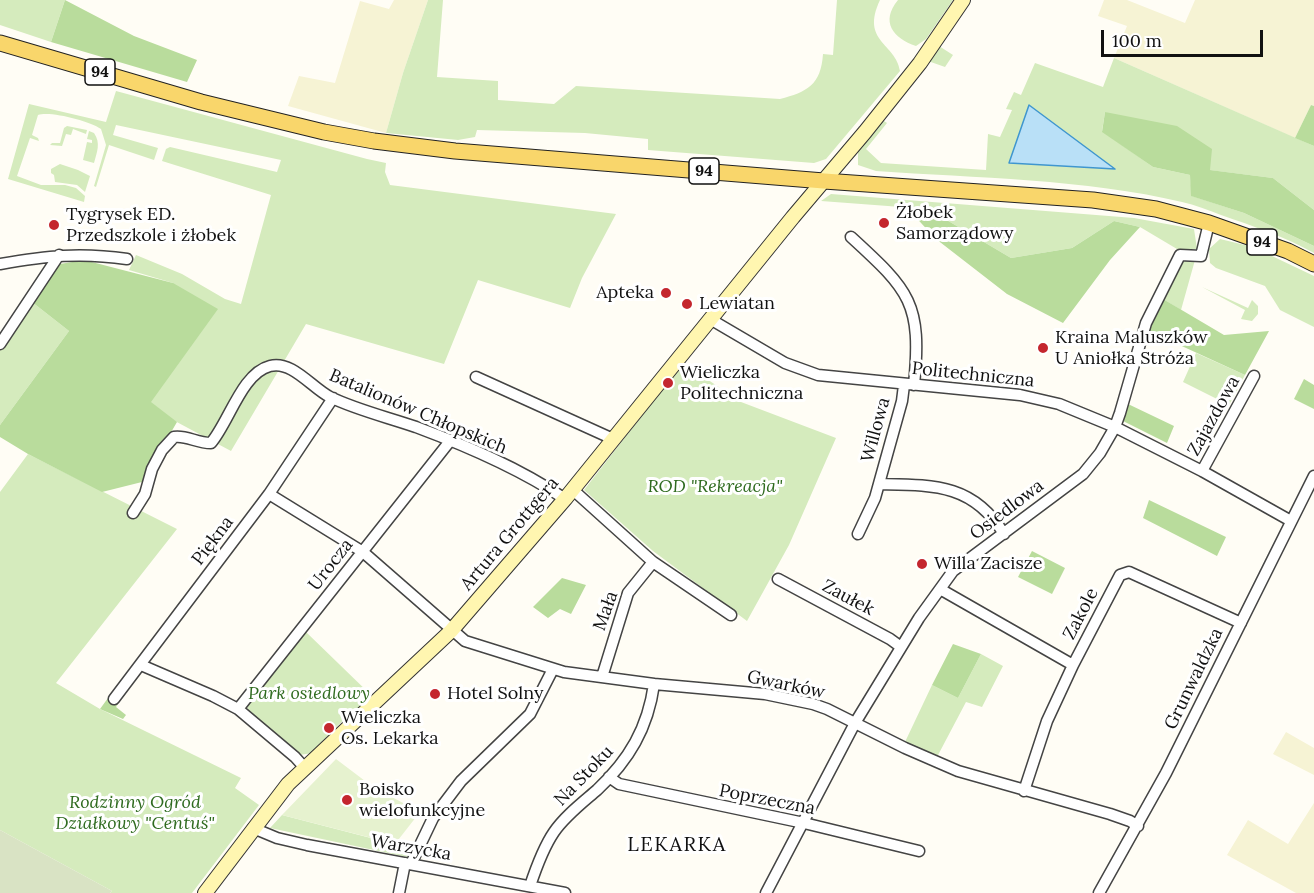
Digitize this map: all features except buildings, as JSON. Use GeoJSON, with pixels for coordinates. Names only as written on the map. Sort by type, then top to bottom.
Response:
{"type":"FeatureCollection","features":[{"type":"Feature","properties":{"kind":"main road","name":"94"},"geometry":{"type":"LineString","coordinates":[[0,43],[201,102],[322,132],[374,141],[455,151],[1093,200],[1156,209],[1209,223],[1288,251],[1314,264]]}},
{"type":"Feature","properties":{"kind":"street","name":"Artura Grottgera"},"geometry":{"type":"LineString","coordinates":[[205,893],[280,792],[451,631],[568,494],[920,63],[963,0]]}},
{"type":"Feature","properties":{"kind":"street","name":"Osiedlowa"},"geometry":{"type":"LineString","coordinates":[[766,893],[855,723],[901,647],[940,589],[954,571],[1083,474],[1100,453],[1116,427],[1146,322],[1180,255],[1201,256],[1209,223]]}},
{"type":"Feature","properties":{"kind":"street","name":"Willowa"},"geometry":{"type":"LineString","coordinates":[[851,237],[887,270],[909,301],[915,317],[917,333],[909,385],[902,401],[875,498],[858,534]]}},
{"type":"Feature","properties":{"kind":"street"},"geometry":{"type":"LineString","coordinates":[[0,264],[59,255],[99,255],[127,260]]}},
{"type":"Feature","properties":{"kind":"street"},"geometry":{"type":"LineString","coordinates":[[0,345],[59,255]]}},
{"type":"Feature","properties":{"kind":"street","name":"Politechniczna"},"geometry":{"type":"LineString","coordinates":[[710,319],[801,370],[835,378],[1040,398],[1116,427],[1202,471],[1291,521]]}},
{"type":"Feature","properties":{"kind":"street","name":"Batalionów Chłopskich"},"geometry":{"type":"LineString","coordinates":[[133,513],[145,494],[152,469],[162,450],[174,436],[183,435],[198,443],[211,443],[227,420],[249,379],[260,369],[273,365],[291,370],[333,398],[450,441],[495,460],[548,488],[568,494]]}},
{"type":"Feature","properties":{"kind":"street","name":"Zajazdowa"},"geometry":{"type":"LineString","coordinates":[[1202,471],[1254,376]]}},
{"type":"Feature","properties":{"kind":"street"},"geometry":{"type":"LineString","coordinates":[[476,377],[613,439]]}},
{"type":"Feature","properties":{"kind":"street","name":"Piękna"},"geometry":{"type":"LineString","coordinates":[[114,699],[269,494],[333,398]]}},
{"type":"Feature","properties":{"kind":"street","name":"Urocza"},"geometry":{"type":"LineString","coordinates":[[238,709],[450,441]]}},
{"type":"Feature","properties":{"kind":"street","name":"Grunwaldzka"},"geometry":{"type":"LineString","coordinates":[[1099,893],[1138,826],[1314,476]]}},
{"type":"Feature","properties":{"kind":"street","name":"Willowa"},"geometry":{"type":"LineString","coordinates":[[879,484],[930,485],[947,488],[974,500],[986,509],[1004,534]]}},
{"type":"Feature","properties":{"kind":"street","name":"Gwarków"},"geometry":{"type":"LineString","coordinates":[[269,494],[363,552],[465,642],[564,672],[654,684],[779,696],[827,709],[958,771],[1110,814],[1138,826]]}},
{"type":"Feature","properties":{"kind":"street"},"geometry":{"type":"LineString","coordinates":[[568,494],[653,562],[731,615]]}},
{"type":"Feature","properties":{"kind":"street","name":"Mała"},"geometry":{"type":"LineString","coordinates":[[602,677],[628,593],[653,562]]}},
{"type":"Feature","properties":{"kind":"street","name":"Zakole"},"geometry":{"type":"LineString","coordinates":[[1024,791],[1047,721],[1120,575],[1129,572],[1241,623]]}},
{"type":"Feature","properties":{"kind":"street","name":"Zaułek"},"geometry":{"type":"LineString","coordinates":[[778,579],[901,647]]}},
{"type":"Feature","properties":{"kind":"street"},"geometry":{"type":"LineString","coordinates":[[940,589],[1073,665]]}},
{"type":"Feature","properties":{"kind":"street"},"geometry":{"type":"LineString","coordinates":[[141,664],[238,709],[304,767]]}},
{"type":"Feature","properties":{"kind":"street"},"geometry":{"type":"LineString","coordinates":[[399,893],[408,864],[434,818],[461,781],[530,714],[553,669]]}},
{"type":"Feature","properties":{"kind":"street","name":"Na Stoku"},"geometry":{"type":"LineString","coordinates":[[530,886],[538,862],[554,832],[621,765],[643,730],[651,706],[654,684]]}},
{"type":"Feature","properties":{"kind":"street","name":"Poprzeczna"},"geometry":{"type":"LineString","coordinates":[[609,777],[619,784],[804,823],[919,851]]}},
{"type":"Feature","properties":{"kind":"street","name":"Warzycka"},"geometry":{"type":"LineString","coordinates":[[254,828],[277,838],[565,893]]}},
{"type":"Feature","properties":{"kind":"shaded area"},"geometry":{"type":"Polygon","coordinates":[[[394,0],[428,0],[403,73],[386,133],[288,106],[299,76],[335,83],[360,1],[389,9],[394,0]]]}},
{"type":"Feature","properties":{"kind":"shaded area"},"geometry":{"type":"Polygon","coordinates":[[[1104,0],[1127,0],[1185,23],[1195,0],[1314,0],[1314,106],[1311,105],[1295,138],[1114,58],[1127,26],[1098,16],[1104,0]]]}},
{"type":"Feature","properties":{"kind":"shaded area"},"geometry":{"type":"Polygon","coordinates":[[[1286,732],[1314,748],[1314,775],[1273,754],[1286,732]]]}},
{"type":"Feature","properties":{"kind":"shaded area"},"geometry":{"type":"Polygon","coordinates":[[[1314,803],[1314,893],[1296,893],[1227,855],[1248,820],[1288,844],[1314,803]]]}},
{"type":"Feature","properties":{"kind":"green space"},"geometry":{"type":"Polygon","coordinates":[[[0,0],[65,0],[51,42],[0,25],[0,0]]]}},
{"type":"Feature","properties":{"kind":"green space"},"geometry":{"type":"Polygon","coordinates":[[[65,0],[134,36],[197,60],[187,82],[51,42],[65,0]]]}},
{"type":"Feature","properties":{"kind":"green space"},"geometry":{"type":"Polygon","coordinates":[[[428,0],[443,0],[437,77],[498,81],[498,100],[554,104],[576,86],[780,99],[811,86],[822,65],[823,54],[833,55],[837,0],[880,0],[875,14],[876,34],[892,54],[900,71],[826,159],[814,163],[648,150],[648,139],[585,133],[477,130],[475,137],[458,140],[386,133],[403,73],[428,0]]]}},
{"type":"Feature","properties":{"kind":"green space"},"geometry":{"type":"Polygon","coordinates":[[[898,0],[953,0],[926,39],[916,46],[901,39],[892,28],[890,15],[898,0]]]}},
{"type":"Feature","properties":{"kind":"green space"},"geometry":{"type":"Polygon","coordinates":[[[939,46],[953,55],[945,67],[928,61],[939,46]]]}},
{"type":"Feature","properties":{"kind":"green space"},"geometry":{"type":"Polygon","coordinates":[[[1114,58],[1314,146],[1314,210],[1273,178],[1209,170],[1105,112],[1102,131],[1153,167],[1190,175],[1192,196],[1244,213],[1314,246],[1314,253],[1269,232],[1202,208],[1145,194],[1030,180],[876,171],[858,165],[858,150],[881,119],[887,123],[866,149],[881,163],[986,170],[988,134],[1000,137],[1012,110],[1006,109],[1014,92],[1021,95],[1035,63],[1103,87],[1114,58]]]}},
{"type":"Feature","properties":{"kind":"green space"},"geometry":{"type":"Polygon","coordinates":[[[116,91],[386,163],[385,172],[390,185],[616,214],[582,278],[570,308],[478,280],[444,364],[306,324],[231,451],[173,420],[150,402],[173,283],[129,270],[136,255],[182,274],[225,299],[241,304],[271,195],[162,161],[166,149],[170,147],[277,172],[281,160],[116,125],[113,135],[158,148],[154,160],[109,145],[96,187],[94,186],[106,145],[101,129],[70,118],[44,114],[38,115],[32,135],[39,141],[30,138],[17,176],[41,185],[65,185],[76,188],[85,196],[84,202],[8,179],[29,104],[106,122],[116,91]]]}},
{"type":"Feature","properties":{"kind":"green space"},"geometry":{"type":"Polygon","coordinates":[[[1311,105],[1314,106],[1314,146],[1295,138],[1311,105]]]}},
{"type":"Feature","properties":{"kind":"green space"},"geometry":{"type":"Polygon","coordinates":[[[1105,112],[1177,126],[1212,149],[1210,170],[1273,178],[1314,210],[1314,246],[1244,213],[1191,196],[1190,175],[1153,167],[1102,132],[1105,112]]]}},
{"type":"Feature","properties":{"kind":"green space"},"geometry":{"type":"Polygon","coordinates":[[[67,126],[87,130],[86,134],[73,129],[71,135],[66,134],[62,146],[50,145],[60,143],[64,128],[67,126]]]}},
{"type":"Feature","properties":{"kind":"green space"},"geometry":{"type":"Polygon","coordinates":[[[89,131],[94,133],[97,140],[98,148],[94,163],[83,160],[87,142],[92,143],[92,140],[87,139],[89,131]]]}},
{"type":"Feature","properties":{"kind":"green space"},"geometry":{"type":"Polygon","coordinates":[[[60,164],[90,176],[85,192],[77,185],[55,182],[51,169],[60,164]]]}},
{"type":"Feature","properties":{"kind":"green space"},"geometry":{"type":"Polygon","coordinates":[[[831,194],[1134,218],[1194,229],[1197,249],[1177,249],[1140,227],[1114,221],[1072,248],[1011,258],[928,209],[821,201],[831,194]]]}},
{"type":"Feature","properties":{"kind":"green space"},"geometry":{"type":"Polygon","coordinates":[[[907,208],[928,209],[1011,258],[1072,248],[1114,221],[1140,227],[1110,260],[1063,323],[1007,294],[936,239],[907,208]]]}},
{"type":"Feature","properties":{"kind":"green space"},"geometry":{"type":"Polygon","coordinates":[[[1220,239],[1253,247],[1314,276],[1314,327],[1280,310],[1265,286],[1216,268],[1210,263],[1209,249],[1220,239]]]}},
{"type":"Feature","properties":{"kind":"green space"},"geometry":{"type":"Polygon","coordinates":[[[1191,258],[1195,260],[1181,310],[1163,299],[1181,263],[1191,258]]]}},
{"type":"Feature","properties":{"kind":"green space"},"geometry":{"type":"Polygon","coordinates":[[[84,260],[173,283],[218,309],[151,402],[177,422],[142,482],[102,492],[0,437],[0,425],[69,331],[32,302],[60,264],[84,260]]]}},
{"type":"Feature","properties":{"kind":"green space"},"geometry":{"type":"Polygon","coordinates":[[[1202,287],[1248,308],[1252,300],[1258,306],[1258,314],[1252,321],[1241,319],[1245,310],[1202,287]]]}},
{"type":"Feature","properties":{"kind":"green space"},"geometry":{"type":"Polygon","coordinates":[[[1163,299],[1224,335],[1269,331],[1245,375],[1149,331],[1163,299]]]}},
{"type":"Feature","properties":{"kind":"green space"},"geometry":{"type":"Polygon","coordinates":[[[32,302],[69,331],[0,425],[0,349],[32,302]]]}},
{"type":"Feature","properties":{"kind":"green space"},"geometry":{"type":"Polygon","coordinates":[[[1196,353],[1245,375],[1229,405],[1183,382],[1196,353]]]}},
{"type":"Feature","properties":{"kind":"green space","name":"ROD \"Rekreacja\""},"geometry":{"type":"Polygon","coordinates":[[[683,363],[741,402],[836,438],[789,545],[747,621],[653,551],[584,490],[683,363]]]}},
{"type":"Feature","properties":{"kind":"green space"},"geometry":{"type":"Polygon","coordinates":[[[1304,379],[1314,385],[1314,409],[1294,399],[1304,379]]]}},
{"type":"Feature","properties":{"kind":"green space"},"geometry":{"type":"Polygon","coordinates":[[[1128,404],[1174,426],[1167,443],[1123,421],[1128,404]]]}},
{"type":"Feature","properties":{"kind":"green space","name":"Rodzinny Ogród Działkowy \"Centuś\""},"geometry":{"type":"Polygon","coordinates":[[[28,454],[177,529],[56,683],[100,709],[241,778],[235,788],[259,805],[192,893],[110,893],[112,891],[0,830],[0,492],[28,454]]]}},
{"type":"Feature","properties":{"kind":"green space"},"geometry":{"type":"Polygon","coordinates":[[[1149,500],[1226,537],[1217,556],[1143,518],[1149,500]]]}},
{"type":"Feature","properties":{"kind":"green space"},"geometry":{"type":"Polygon","coordinates":[[[1032,551],[1065,568],[1052,594],[1018,577],[1032,551]]]}},
{"type":"Feature","properties":{"kind":"green space"},"geometry":{"type":"Polygon","coordinates":[[[562,578],[586,585],[571,614],[560,609],[548,618],[533,607],[562,578]]]}},
{"type":"Feature","properties":{"kind":"green space","name":"Park osiedlowy"},"geometry":{"type":"Polygon","coordinates":[[[306,632],[372,696],[336,727],[313,753],[299,755],[251,717],[247,707],[263,683],[306,632]]]}},
{"type":"Feature","properties":{"kind":"green space"},"geometry":{"type":"Polygon","coordinates":[[[953,644],[981,654],[958,698],[932,685],[953,644]]]}},
{"type":"Feature","properties":{"kind":"green space"},"geometry":{"type":"Polygon","coordinates":[[[981,654],[1003,666],[982,707],[966,702],[937,757],[905,742],[932,685],[958,698],[981,654]]]}},
{"type":"Feature","properties":{"kind":"green space"},"geometry":{"type":"Polygon","coordinates":[[[108,698],[118,704],[116,707],[126,715],[123,719],[100,709],[108,698]]]}},
{"type":"Feature","properties":{"kind":"green space","name":"Boisko wielofunkcyjne"},"geometry":{"type":"Polygon","coordinates":[[[336,759],[373,787],[420,812],[395,844],[282,815],[336,759]]]}},
{"type":"Feature","properties":{"kind":"green space"},"geometry":{"type":"Polygon","coordinates":[[[282,815],[394,844],[398,840],[415,846],[407,857],[270,828],[282,815]]]}},
{"type":"Feature","properties":{"kind":"green space"},"geometry":{"type":"Polygon","coordinates":[[[0,830],[112,891],[110,893],[0,893],[0,830]]]}},
{"type":"Feature","properties":{"kind":"water"},"geometry":{"type":"Polygon","coordinates":[[[1029,105],[1115,169],[1009,163],[1029,105]]]}},
{"type":"Feature","properties":{"kind":"place","name":"Żłobek Samorządowy"},"geometry":{"type":"Point","coordinates":[884,223]}},
{"type":"Feature","properties":{"kind":"place","name":"Tygrysek ED. Przedszkole i żłobek"},"geometry":{"type":"Point","coordinates":[54,225]}},
{"type":"Feature","properties":{"kind":"place","name":"Apteka"},"geometry":{"type":"Point","coordinates":[666,293]}},
{"type":"Feature","properties":{"kind":"place","name":"Lewiatan"},"geometry":{"type":"Point","coordinates":[687,304]}},
{"type":"Feature","properties":{"kind":"place","name":"Kraina Maluszków U Aniołka Stróża"},"geometry":{"type":"Point","coordinates":[1043,348]}},
{"type":"Feature","properties":{"kind":"place","name":"Wieliczka Politechniczna"},"geometry":{"type":"Point","coordinates":[668,383]}},
{"type":"Feature","properties":{"kind":"place","name":"Willa Zacisze"},"geometry":{"type":"Point","coordinates":[922,564]}},
{"type":"Feature","properties":{"kind":"place","name":"Hotel Solny"},"geometry":{"type":"Point","coordinates":[435,694]}},
{"type":"Feature","properties":{"kind":"place","name":"Wieliczka Os. Lekarka"},"geometry":{"type":"Point","coordinates":[329,728]}},
{"type":"Feature","properties":{"kind":"place","name":"Boisko wielofunkcyjne"},"geometry":{"type":"Point","coordinates":[347,800]}},
{"type":"Feature","properties":{"kind":"district","name":"LEKARKA"},"geometry":{"type":"Point","coordinates":[677,845]}}]}
